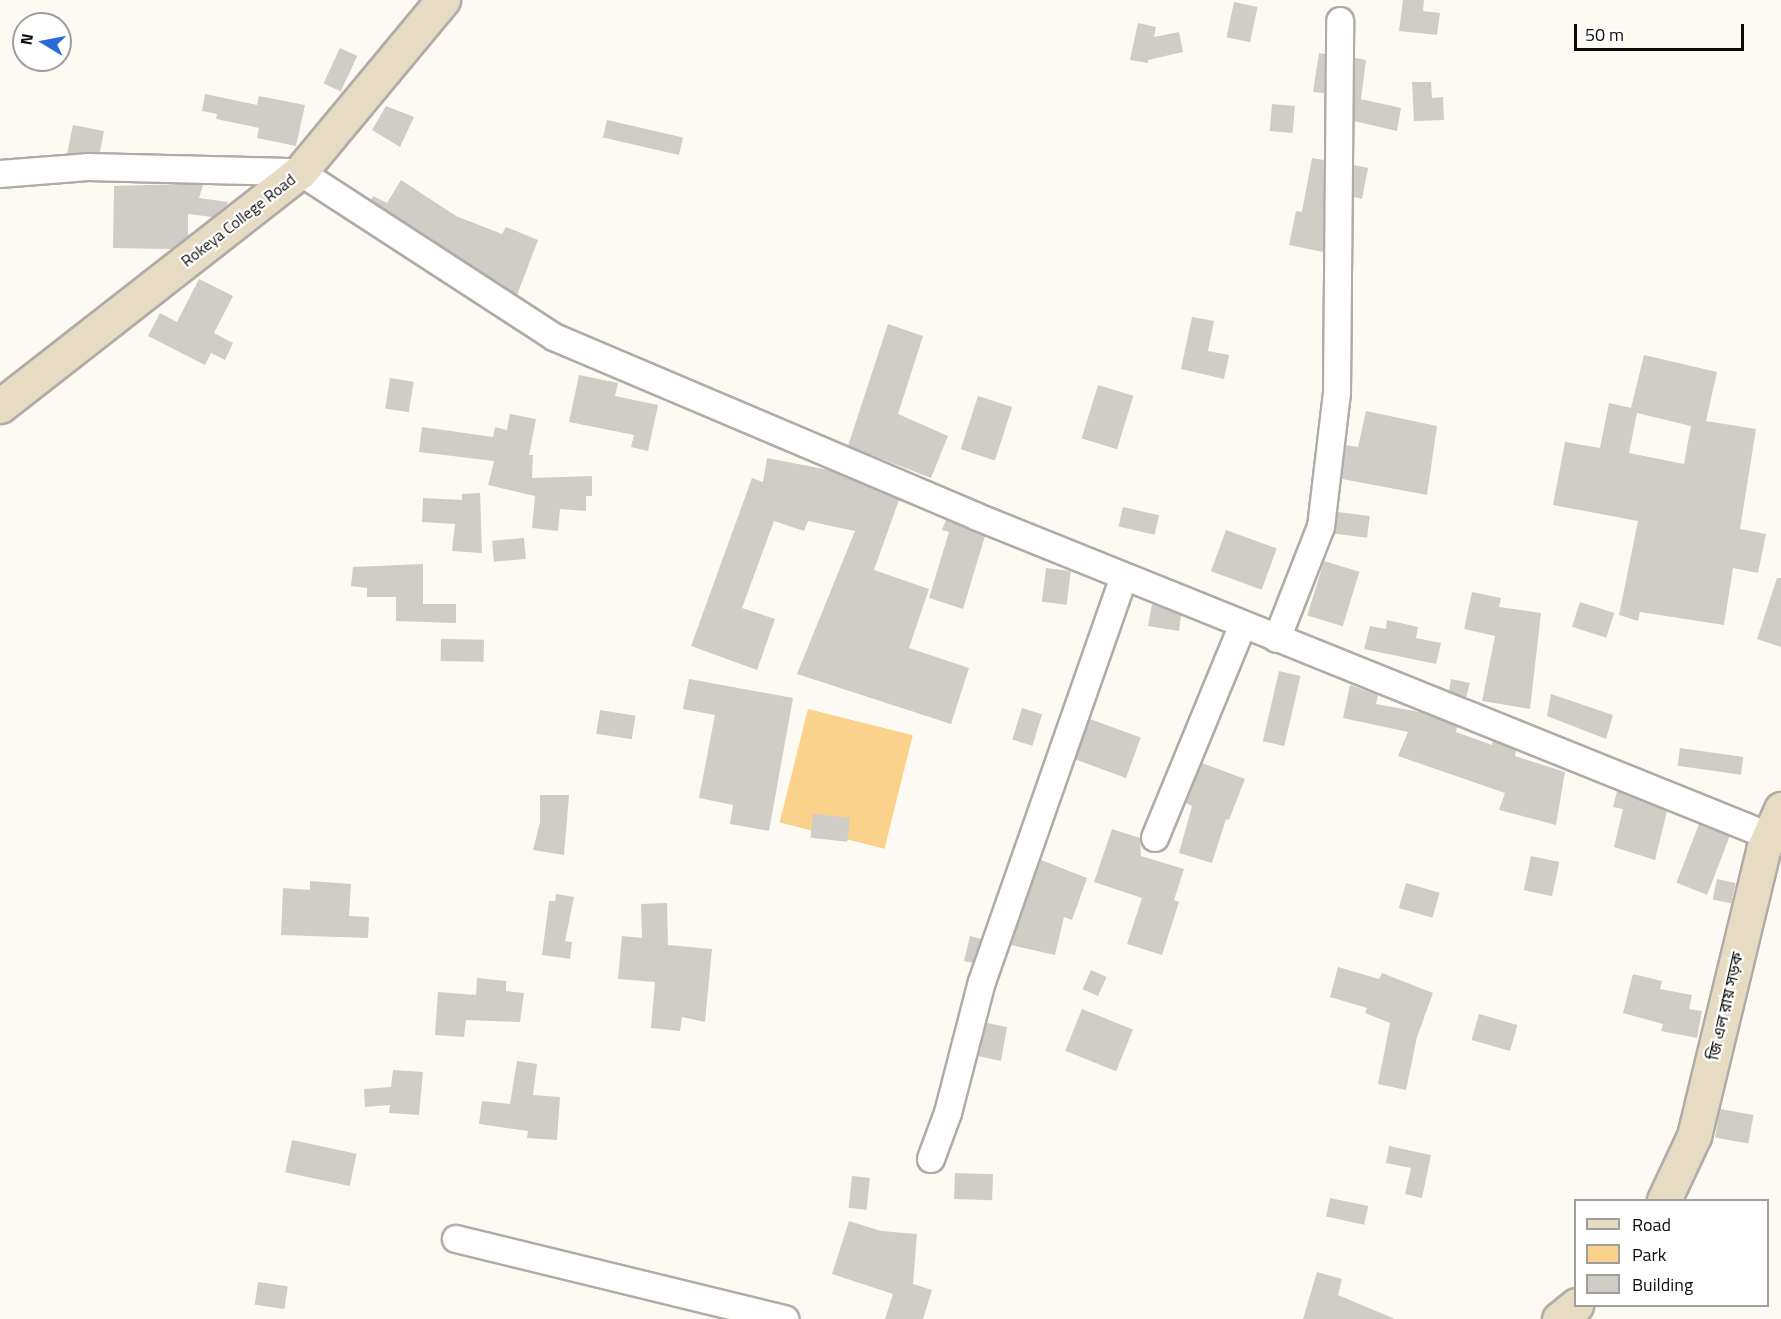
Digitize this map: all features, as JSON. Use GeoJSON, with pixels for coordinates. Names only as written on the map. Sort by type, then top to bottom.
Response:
{"type":"FeatureCollection","features":[{"type":"Feature","properties":{"kind":"street","name":"Rokeya College Road"},"geometry":{"type":"LineString","coordinates":[[0,406],[300,172],[443,0]]}},
{"type":"Feature","properties":{"kind":"street"},"geometry":{"type":"LineString","coordinates":[[1277,639],[1321,527],[1337,392],[1340,21]]}},
{"type":"Feature","properties":{"kind":"street"},"geometry":{"type":"LineString","coordinates":[[0,174],[88,167],[300,172],[554,337],[1277,639],[1775,823]]}},
{"type":"Feature","properties":{"kind":"street"},"geometry":{"type":"LineString","coordinates":[[931,1159],[948,1113],[982,982],[1124,577]]}},
{"type":"Feature","properties":{"kind":"street"},"geometry":{"type":"LineString","coordinates":[[1155,838],[1243,625]]}},
{"type":"Feature","properties":{"kind":"street","name":"জি এল রায় সড়ক"},"geometry":{"type":"LineString","coordinates":[[1664,1199],[1694,1136],[1775,823]]}},
{"type":"Feature","properties":{"kind":"street"},"geometry":{"type":"LineString","coordinates":[[456,1239],[785,1319]]}},
{"type":"Feature","properties":{"kind":"green space"},"geometry":{"type":"Polygon","coordinates":[[[808,709],[913,735],[884,849],[780,823],[808,709]]]}},
{"type":"Feature","properties":{"kind":"building"},"geometry":{"type":"Polygon","coordinates":[[[1403,0],[1424,0],[1423,11],[1440,13],[1437,35],[1399,31],[1403,0]]]}},
{"type":"Feature","properties":{"kind":"building"},"geometry":{"type":"Polygon","coordinates":[[[1234,2],[1257,7],[1250,42],[1227,37],[1234,2]]]}},
{"type":"Feature","properties":{"kind":"building"},"geometry":{"type":"Polygon","coordinates":[[[1138,23],[1156,27],[1154,37],[1179,32],[1183,52],[1148,60],[1148,63],[1130,60],[1138,23]]]}},
{"type":"Feature","properties":{"kind":"building"},"geometry":{"type":"Polygon","coordinates":[[[340,48],[357,56],[341,91],[324,83],[340,48]]]}},
{"type":"Feature","properties":{"kind":"building"},"geometry":{"type":"Polygon","coordinates":[[[1319,53],[1325,54],[1324,93],[1313,92],[1319,53]]]}},
{"type":"Feature","properties":{"kind":"building"},"geometry":{"type":"Polygon","coordinates":[[[1355,58],[1366,60],[1361,99],[1356,98],[1401,108],[1397,131],[1354,121],[1355,58]]]}},
{"type":"Feature","properties":{"kind":"building"},"geometry":{"type":"Polygon","coordinates":[[[1412,82],[1431,82],[1432,98],[1443,97],[1444,120],[1414,121],[1412,82]]]}},
{"type":"Feature","properties":{"kind":"building"},"geometry":{"type":"Polygon","coordinates":[[[205,94],[257,105],[259,96],[305,105],[296,146],[257,138],[259,128],[216,119],[217,114],[202,111],[205,94]]]}},
{"type":"Feature","properties":{"kind":"building"},"geometry":{"type":"Polygon","coordinates":[[[1272,104],[1295,106],[1293,133],[1270,131],[1272,104]]]}},
{"type":"Feature","properties":{"kind":"building"},"geometry":{"type":"Polygon","coordinates":[[[386,106],[414,117],[400,147],[372,130],[386,106]]]}},
{"type":"Feature","properties":{"kind":"building"},"geometry":{"type":"Polygon","coordinates":[[[607,120],[683,138],[679,155],[603,138],[607,120]]]}},
{"type":"Feature","properties":{"kind":"building"},"geometry":{"type":"Polygon","coordinates":[[[73,125],[104,131],[100,152],[67,154],[73,125]]]}},
{"type":"Feature","properties":{"kind":"building"},"geometry":{"type":"Polygon","coordinates":[[[1312,158],[1324,160],[1323,252],[1289,245],[1296,211],[1302,212],[1312,158]]]}},
{"type":"Feature","properties":{"kind":"building"},"geometry":{"type":"Polygon","coordinates":[[[1354,165],[1368,168],[1362,199],[1354,197],[1354,165]]]}},
{"type":"Feature","properties":{"kind":"building"},"geometry":{"type":"Polygon","coordinates":[[[401,180],[456,216],[502,234],[506,227],[538,240],[517,295],[371,200],[373,196],[387,203],[401,180]]]}},
{"type":"Feature","properties":{"kind":"building"},"geometry":{"type":"Polygon","coordinates":[[[203,185],[199,198],[228,202],[227,205],[212,217],[188,214],[188,236],[171,249],[113,248],[114,186],[203,185]]]}},
{"type":"Feature","properties":{"kind":"building"},"geometry":{"type":"Polygon","coordinates":[[[199,279],[233,296],[214,333],[233,343],[225,360],[211,353],[205,365],[148,336],[160,313],[177,322],[199,279]]]}},
{"type":"Feature","properties":{"kind":"building"},"geometry":{"type":"Polygon","coordinates":[[[1192,317],[1214,321],[1208,351],[1229,355],[1224,379],[1181,369],[1192,317]]]}},
{"type":"Feature","properties":{"kind":"building"},"geometry":{"type":"Polygon","coordinates":[[[888,324],[923,336],[898,414],[948,436],[931,478],[848,446],[888,324]]]}},
{"type":"Feature","properties":{"kind":"building"},"geometry":{"type":"Polygon","coordinates":[[[1644,355],[1717,372],[1706,421],[1756,429],[1740,529],[1766,534],[1758,573],[1733,568],[1724,625],[1640,612],[1638,621],[1619,615],[1638,521],[1553,505],[1565,442],[1600,448],[1609,403],[1631,408],[1644,355]],[[1637,413],[1629,453],[1684,464],[1691,426],[1637,413]]]}},
{"type":"Feature","properties":{"kind":"building"},"geometry":{"type":"Polygon","coordinates":[[[579,375],[618,383],[615,396],[658,405],[648,451],[631,447],[634,435],[569,422],[579,375]]]}},
{"type":"Feature","properties":{"kind":"building"},"geometry":{"type":"Polygon","coordinates":[[[390,378],[414,382],[409,412],[385,409],[390,378]]]}},
{"type":"Feature","properties":{"kind":"building"},"geometry":{"type":"Polygon","coordinates":[[[1098,385],[1133,396],[1117,449],[1082,439],[1098,385]]]}},
{"type":"Feature","properties":{"kind":"building"},"geometry":{"type":"Polygon","coordinates":[[[978,396],[1012,407],[995,460],[961,449],[978,396]]]}},
{"type":"Feature","properties":{"kind":"building"},"geometry":{"type":"Polygon","coordinates":[[[1366,411],[1437,426],[1427,495],[1342,479],[1346,445],[1358,447],[1366,411]]]}},
{"type":"Feature","properties":{"kind":"building"},"geometry":{"type":"Polygon","coordinates":[[[510,414],[536,419],[529,455],[533,455],[532,478],[592,476],[592,496],[586,496],[586,511],[560,509],[558,531],[532,528],[535,496],[488,485],[494,461],[419,452],[422,427],[493,437],[495,427],[507,430],[510,414]]]}},
{"type":"Feature","properties":{"kind":"building"},"geometry":{"type":"Polygon","coordinates":[[[767,458],[829,470],[899,500],[874,570],[929,589],[909,648],[969,668],[951,724],[797,674],[855,531],[808,521],[804,531],[774,521],[742,608],[775,619],[757,670],[691,646],[752,478],[763,482],[767,458]]]}},
{"type":"Feature","properties":{"kind":"building"},"geometry":{"type":"Polygon","coordinates":[[[480,493],[482,553],[452,551],[455,524],[422,522],[423,498],[462,500],[462,494],[480,493]]]}},
{"type":"Feature","properties":{"kind":"building"},"geometry":{"type":"Polygon","coordinates":[[[1123,507],[1159,515],[1155,535],[1119,526],[1123,507]]]}},
{"type":"Feature","properties":{"kind":"building"},"geometry":{"type":"Polygon","coordinates":[[[1338,512],[1370,516],[1367,538],[1335,534],[1338,512]]]}},
{"type":"Feature","properties":{"kind":"building"},"geometry":{"type":"Polygon","coordinates":[[[946,520],[985,536],[963,609],[929,598],[949,532],[942,530],[946,520]]]}},
{"type":"Feature","properties":{"kind":"building"},"geometry":{"type":"Polygon","coordinates":[[[1226,530],[1277,548],[1262,590],[1211,571],[1226,530]]]}},
{"type":"Feature","properties":{"kind":"building"},"geometry":{"type":"Polygon","coordinates":[[[524,538],[526,559],[494,562],[492,541],[524,538]]]}},
{"type":"Feature","properties":{"kind":"building"},"geometry":{"type":"Polygon","coordinates":[[[1324,561],[1359,572],[1343,626],[1307,616],[1324,561]]]}},
{"type":"Feature","properties":{"kind":"building"},"geometry":{"type":"Polygon","coordinates":[[[423,564],[423,604],[456,604],[456,623],[396,621],[396,597],[367,597],[367,588],[351,586],[353,567],[423,564]]]}},
{"type":"Feature","properties":{"kind":"building"},"geometry":{"type":"Polygon","coordinates":[[[1046,568],[1071,571],[1067,605],[1042,602],[1046,568]]]}},
{"type":"Feature","properties":{"kind":"building"},"geometry":{"type":"Polygon","coordinates":[[[1777,578],[1781,578],[1781,647],[1757,639],[1777,578]]]}},
{"type":"Feature","properties":{"kind":"building"},"geometry":{"type":"Polygon","coordinates":[[[1472,592],[1501,598],[1499,607],[1541,613],[1530,709],[1482,701],[1495,636],[1464,629],[1472,592]]]}},
{"type":"Feature","properties":{"kind":"building"},"geometry":{"type":"Polygon","coordinates":[[[1580,602],[1614,613],[1606,638],[1572,627],[1580,602]]]}},
{"type":"Feature","properties":{"kind":"building"},"geometry":{"type":"Polygon","coordinates":[[[1152,604],[1181,615],[1179,631],[1148,626],[1152,604]]]}},
{"type":"Feature","properties":{"kind":"building"},"geometry":{"type":"Polygon","coordinates":[[[1387,620],[1418,627],[1416,638],[1441,643],[1436,664],[1364,649],[1370,626],[1386,629],[1387,620]]]}},
{"type":"Feature","properties":{"kind":"building"},"geometry":{"type":"Polygon","coordinates":[[[441,639],[484,640],[484,662],[441,661],[441,639]]]}},
{"type":"Feature","properties":{"kind":"building"},"geometry":{"type":"Polygon","coordinates":[[[1279,671],[1300,676],[1284,746],[1263,741],[1279,671]]]}},
{"type":"Feature","properties":{"kind":"building"},"geometry":{"type":"Polygon","coordinates":[[[689,679],[793,698],[769,831],[730,824],[733,805],[699,798],[715,715],[683,709],[689,679]]]}},
{"type":"Feature","properties":{"kind":"building"},"geometry":{"type":"Polygon","coordinates":[[[1451,679],[1470,683],[1466,698],[1449,691],[1451,679]]]}},
{"type":"Feature","properties":{"kind":"building"},"geometry":{"type":"Polygon","coordinates":[[[1350,685],[1378,695],[1376,704],[1425,713],[1457,727],[1456,732],[1492,745],[1493,741],[1516,750],[1515,756],[1565,772],[1556,825],[1499,810],[1505,793],[1398,756],[1408,732],[1343,718],[1350,685]]]}},
{"type":"Feature","properties":{"kind":"building"},"geometry":{"type":"Polygon","coordinates":[[[1551,694],[1613,715],[1606,739],[1547,716],[1551,694]]]}},
{"type":"Feature","properties":{"kind":"building"},"geometry":{"type":"Polygon","coordinates":[[[1022,708],[1042,714],[1032,746],[1012,740],[1022,708]]]}},
{"type":"Feature","properties":{"kind":"building"},"geometry":{"type":"Polygon","coordinates":[[[600,710],[636,716],[632,739],[596,734],[600,710]]]}},
{"type":"Feature","properties":{"kind":"building"},"geometry":{"type":"Polygon","coordinates":[[[1090,719],[1141,737],[1126,778],[1075,759],[1090,719]]]}},
{"type":"Feature","properties":{"kind":"building"},"geometry":{"type":"Polygon","coordinates":[[[1680,748],[1743,757],[1741,775],[1677,766],[1680,748]]]}},
{"type":"Feature","properties":{"kind":"building"},"geometry":{"type":"Polygon","coordinates":[[[1202,763],[1245,779],[1229,820],[1226,819],[1212,863],[1179,853],[1192,806],[1186,803],[1202,763]]]}},
{"type":"Feature","properties":{"kind":"building"},"geometry":{"type":"Polygon","coordinates":[[[1617,791],[1667,811],[1655,860],[1614,847],[1623,809],[1613,807],[1617,791]]]}},
{"type":"Feature","properties":{"kind":"building"},"geometry":{"type":"Polygon","coordinates":[[[540,795],[569,795],[564,855],[533,850],[540,822],[540,795]]]}},
{"type":"Feature","properties":{"kind":"building"},"geometry":{"type":"Polygon","coordinates":[[[813,814],[850,818],[847,842],[810,838],[813,814]]]}},
{"type":"Feature","properties":{"kind":"building"},"geometry":{"type":"Polygon","coordinates":[[[1699,824],[1730,836],[1707,895],[1676,883],[1699,824]]]}},
{"type":"Feature","properties":{"kind":"building"},"geometry":{"type":"Polygon","coordinates":[[[1112,829],[1140,838],[1141,856],[1184,869],[1174,900],[1179,902],[1162,955],[1127,944],[1142,898],[1094,882],[1112,829]]]}},
{"type":"Feature","properties":{"kind":"building"},"geometry":{"type":"Polygon","coordinates":[[[1531,856],[1559,862],[1552,896],[1524,890],[1531,856]]]}},
{"type":"Feature","properties":{"kind":"building"},"geometry":{"type":"Polygon","coordinates":[[[1041,860],[1087,878],[1072,920],[1064,917],[1055,955],[1011,945],[1041,860]]]}},
{"type":"Feature","properties":{"kind":"building"},"geometry":{"type":"Polygon","coordinates":[[[1717,879],[1736,883],[1731,903],[1713,900],[1717,879]]]}},
{"type":"Feature","properties":{"kind":"building"},"geometry":{"type":"Polygon","coordinates":[[[310,881],[351,884],[349,916],[369,917],[368,938],[281,935],[283,888],[310,890],[310,881]]]}},
{"type":"Feature","properties":{"kind":"building"},"geometry":{"type":"Polygon","coordinates":[[[1406,883],[1440,893],[1432,918],[1399,908],[1406,883]]]}},
{"type":"Feature","properties":{"kind":"building"},"geometry":{"type":"Polygon","coordinates":[[[556,894],[574,897],[565,941],[572,942],[570,959],[542,955],[549,901],[555,901],[556,894]]]}},
{"type":"Feature","properties":{"kind":"building"},"geometry":{"type":"Polygon","coordinates":[[[667,903],[668,945],[712,949],[705,1022],[682,1017],[680,1031],[651,1028],[655,982],[618,979],[622,936],[642,938],[641,904],[667,903]]]}},
{"type":"Feature","properties":{"kind":"building"},"geometry":{"type":"Polygon","coordinates":[[[970,936],[981,939],[973,963],[964,961],[970,936]]]}},
{"type":"Feature","properties":{"kind":"building"},"geometry":{"type":"Polygon","coordinates":[[[1338,967],[1379,979],[1382,973],[1433,993],[1417,1037],[1406,1090],[1378,1084],[1390,1023],[1365,1013],[1367,1008],[1330,997],[1338,967]]]}},
{"type":"Feature","properties":{"kind":"building"},"geometry":{"type":"Polygon","coordinates":[[[1091,970],[1107,977],[1098,996],[1082,989],[1091,970]]]}},
{"type":"Feature","properties":{"kind":"building"},"geometry":{"type":"Polygon","coordinates":[[[1633,974],[1662,981],[1660,989],[1692,995],[1689,1009],[1702,1011],[1697,1038],[1661,1031],[1663,1024],[1623,1013],[1633,974]]]}},
{"type":"Feature","properties":{"kind":"building"},"geometry":{"type":"Polygon","coordinates":[[[477,978],[506,981],[506,991],[524,993],[520,1022],[466,1020],[464,1037],[435,1035],[438,992],[476,995],[477,978]]]}},
{"type":"Feature","properties":{"kind":"building"},"geometry":{"type":"Polygon","coordinates":[[[1082,1009],[1133,1030],[1116,1071],[1065,1051],[1082,1009]]]}},
{"type":"Feature","properties":{"kind":"building"},"geometry":{"type":"Polygon","coordinates":[[[1479,1014],[1517,1025],[1510,1051],[1472,1040],[1479,1014]]]}},
{"type":"Feature","properties":{"kind":"building"},"geometry":{"type":"Polygon","coordinates":[[[987,1023],[1007,1027],[1001,1061],[978,1056],[987,1023]]]}},
{"type":"Feature","properties":{"kind":"building"},"geometry":{"type":"Polygon","coordinates":[[[517,1061],[537,1064],[533,1095],[560,1097],[557,1140],[527,1138],[528,1131],[479,1124],[482,1101],[510,1104],[517,1061]]]}},
{"type":"Feature","properties":{"kind":"building"},"geometry":{"type":"Polygon","coordinates":[[[393,1070],[423,1072],[419,1115],[389,1113],[390,1105],[365,1107],[364,1089],[391,1087],[393,1070]]]}},
{"type":"Feature","properties":{"kind":"building"},"geometry":{"type":"Polygon","coordinates":[[[1720,1109],[1753,1115],[1748,1143],[1715,1138],[1720,1109]]]}},
{"type":"Feature","properties":{"kind":"building"},"geometry":{"type":"Polygon","coordinates":[[[292,1140],[357,1154],[350,1186],[285,1172],[292,1140]]]}},
{"type":"Feature","properties":{"kind":"building"},"geometry":{"type":"Polygon","coordinates":[[[1389,1146],[1431,1155],[1422,1198],[1405,1194],[1411,1168],[1386,1163],[1389,1146]]]}},
{"type":"Feature","properties":{"kind":"building"},"geometry":{"type":"Polygon","coordinates":[[[955,1173],[993,1174],[992,1200],[954,1199],[955,1173]]]}},
{"type":"Feature","properties":{"kind":"building"},"geometry":{"type":"Polygon","coordinates":[[[852,1176],[870,1178],[867,1210],[849,1208],[852,1176]]]}},
{"type":"Feature","properties":{"kind":"building"},"geometry":{"type":"Polygon","coordinates":[[[1330,1198],[1368,1206],[1364,1225],[1326,1217],[1330,1198]]]}},
{"type":"Feature","properties":{"kind":"building"},"geometry":{"type":"Polygon","coordinates":[[[849,1221],[881,1231],[917,1234],[913,1284],[932,1290],[923,1319],[885,1319],[893,1294],[832,1274],[849,1221]]]}},
{"type":"Feature","properties":{"kind":"building"},"geometry":{"type":"Polygon","coordinates":[[[1317,1272],[1342,1279],[1338,1295],[1395,1319],[1303,1319],[1317,1272]]]}},
{"type":"Feature","properties":{"kind":"building"},"geometry":{"type":"Polygon","coordinates":[[[258,1282],[288,1286],[285,1309],[255,1305],[258,1282]]]}}]}
